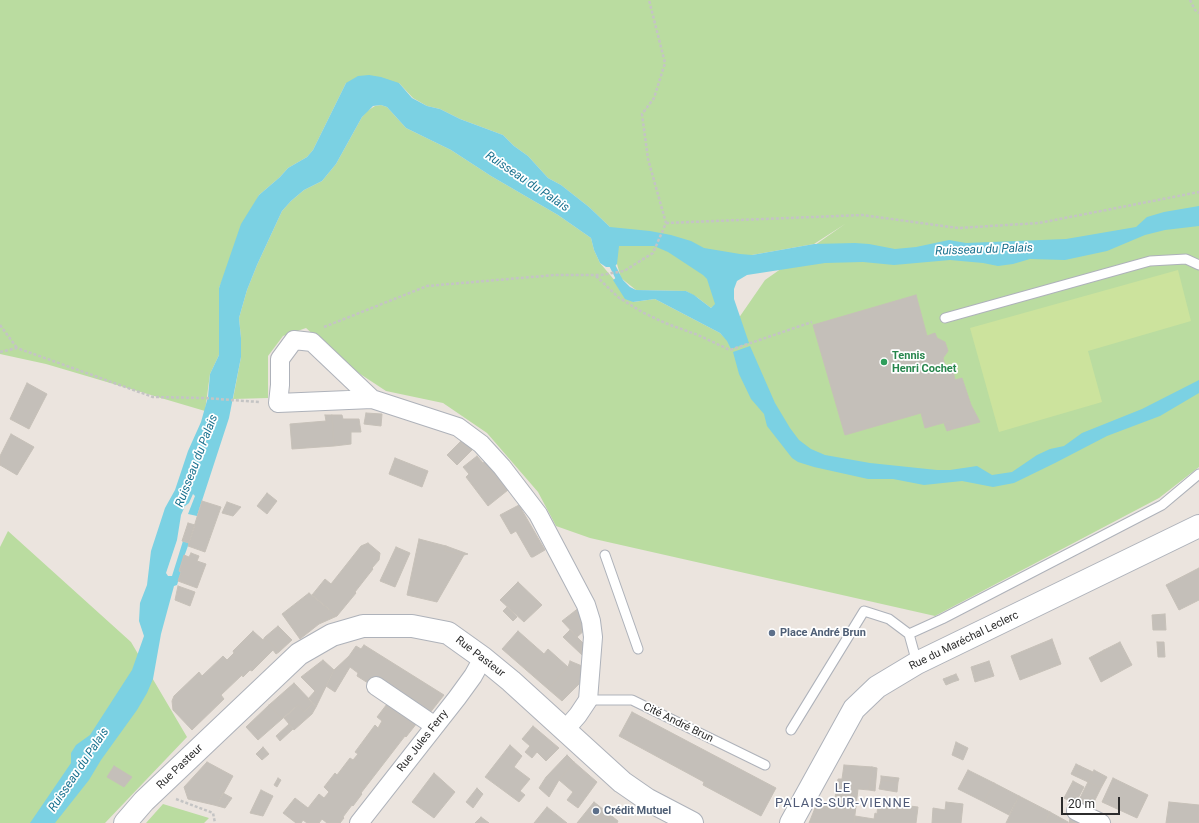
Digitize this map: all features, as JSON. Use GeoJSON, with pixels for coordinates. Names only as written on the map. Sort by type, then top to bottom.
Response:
{"type":"FeatureCollection","features":[{"type":"Feature","properties":{"kind":"main road","name":"Rue du Maréchal Leclerc"},"geometry":{"type":"LineString","coordinates":[[791,823],[854,709],[877,687],[917,663],[1199,526]]}},
{"type":"Feature","properties":{"kind":"main road","name":"Rue Pasteur"},"geometry":{"type":"LineString","coordinates":[[125,823],[144,801],[299,654],[332,635],[363,626],[412,626],[448,633],[483,658],[622,782],[648,800],[692,823]]}},
{"type":"Feature","properties":{"kind":"street"},"geometry":{"type":"LineString","coordinates":[[372,399],[312,342],[294,340],[280,359],[278,403],[372,399],[458,427],[481,444],[502,467],[538,514],[586,605],[591,620],[593,637],[588,700],[565,730]]}},
{"type":"Feature","properties":{"kind":"street","name":"Rue Jules Ferry"},"geometry":{"type":"LineString","coordinates":[[359,823],[473,676],[483,658]]}},
{"type":"Feature","properties":{"kind":"street"},"geometry":{"type":"LineString","coordinates":[[376,686],[435,726]]}},
{"type":"Feature","properties":{"kind":"street"},"geometry":{"type":"LineString","coordinates":[[1076,811],[1101,823]]}},
{"type":"Feature","properties":{"kind":"lane"},"geometry":{"type":"LineString","coordinates":[[945,318],[1150,261],[1186,259],[1199,265]]}},
{"type":"Feature","properties":{"kind":"lane"},"geometry":{"type":"LineString","coordinates":[[909,634],[942,619],[1162,505],[1199,474]]}},
{"type":"Feature","properties":{"kind":"lane"},"geometry":{"type":"LineString","coordinates":[[605,555],[638,649]]}},
{"type":"Feature","properties":{"kind":"lane"},"geometry":{"type":"LineString","coordinates":[[791,730],[864,611],[889,619],[909,634],[917,663]]}},
{"type":"Feature","properties":{"kind":"lane","name":"Cité André Brun"},"geometry":{"type":"LineString","coordinates":[[588,700],[632,700],[765,765]]}},
{"type":"Feature","properties":{"kind":"path"},"geometry":{"type":"LineString","coordinates":[[294,340],[427,286],[555,275],[602,275],[624,271],[653,253],[666,223],[648,159],[642,114],[654,98],[665,63],[649,0]]}},
{"type":"Feature","properties":{"kind":"path"},"geometry":{"type":"LineString","coordinates":[[1190,0],[1195,10],[1199,13]]}},
{"type":"Feature","properties":{"kind":"path"},"geometry":{"type":"LineString","coordinates":[[666,223],[862,215],[958,228],[1039,223],[1199,192]]}},
{"type":"Feature","properties":{"kind":"path"},"geometry":{"type":"LineString","coordinates":[[596,275],[618,297],[642,312],[730,350],[812,322]]}},
{"type":"Feature","properties":{"kind":"path"},"geometry":{"type":"LineString","coordinates":[[0,325],[17,348]]}},
{"type":"Feature","properties":{"kind":"path"},"geometry":{"type":"LineString","coordinates":[[0,352],[17,348],[153,397],[204,398],[278,403]]}},
{"type":"Feature","properties":{"kind":"path"},"geometry":{"type":"LineString","coordinates":[[162,784],[177,800],[213,813],[216,823]]}},
{"type":"Feature","properties":{"kind":"green space"},"geometry":{"type":"Polygon","coordinates":[[[0,0],[1199,0],[1199,467],[1159,498],[935,616],[590,538],[556,526],[538,492],[487,433],[443,403],[386,391],[348,366],[306,328],[283,336],[268,356],[268,398],[233,399],[241,357],[239,318],[247,290],[257,265],[282,211],[304,190],[322,181],[336,164],[362,117],[367,111],[375,106],[381,105],[387,107],[406,128],[451,150],[491,176],[558,215],[591,238],[594,250],[600,263],[633,302],[655,299],[720,333],[725,338],[765,280],[845,224],[814,244],[752,255],[716,304],[711,308],[686,291],[636,290],[621,278],[610,227],[589,207],[561,185],[548,178],[528,156],[514,146],[503,135],[460,119],[440,109],[427,106],[413,98],[399,83],[346,83],[313,150],[307,157],[288,168],[259,195],[219,288],[219,355],[210,374],[205,411],[46,364],[0,354],[0,0]]]}},
{"type":"Feature","properties":{"kind":"green space"},"geometry":{"type":"Polygon","coordinates":[[[1178,270],[1191,321],[1088,351],[1102,402],[999,432],[970,328],[1178,270]]]}},
{"type":"Feature","properties":{"kind":"green space"},"geometry":{"type":"Polygon","coordinates":[[[8,531],[131,642],[187,737],[105,823],[0,823],[0,547],[8,531]]]}},
{"type":"Feature","properties":{"kind":"green space"},"geometry":{"type":"Polygon","coordinates":[[[163,804],[209,818],[204,823],[146,823],[163,804]]]}},
{"type":"Feature","properties":{"kind":"water","name":"Ruisseau du Palais"},"geometry":{"type":"Polygon","coordinates":[[[369,75],[399,83],[412,98],[427,106],[440,109],[460,119],[503,135],[514,146],[528,156],[548,178],[561,185],[589,207],[610,227],[650,231],[671,235],[691,241],[704,248],[752,255],[814,244],[855,243],[895,249],[916,247],[949,240],[966,243],[1066,239],[1136,227],[1147,217],[1164,212],[1199,206],[1199,226],[1165,230],[1145,235],[1107,251],[1065,260],[1030,259],[1013,264],[998,266],[950,260],[894,265],[863,262],[825,263],[747,275],[737,281],[734,289],[734,299],[749,343],[731,349],[727,341],[720,333],[655,299],[633,302],[625,299],[613,280],[617,277],[621,278],[630,287],[636,290],[686,291],[711,308],[715,304],[707,279],[703,275],[668,252],[654,246],[619,246],[617,264],[614,267],[606,267],[600,263],[594,250],[591,238],[558,215],[491,176],[451,150],[406,128],[387,107],[381,105],[373,106],[362,117],[336,164],[322,181],[304,190],[282,211],[247,290],[239,318],[241,357],[229,418],[197,516],[188,514],[195,496],[193,494],[181,515],[177,540],[166,573],[168,576],[172,576],[183,541],[189,543],[179,571],[181,572],[177,585],[174,586],[161,634],[153,679],[147,693],[89,780],[55,823],[30,823],[71,763],[71,753],[76,745],[90,735],[132,670],[144,636],[139,621],[140,603],[147,585],[151,551],[165,508],[175,490],[188,451],[201,422],[208,397],[210,374],[219,355],[219,288],[241,224],[259,195],[288,168],[307,157],[313,150],[346,83],[358,76],[369,75]]]}},
{"type":"Feature","properties":{"kind":"water"},"geometry":{"type":"Polygon","coordinates":[[[750,346],[775,403],[799,440],[811,449],[825,455],[870,463],[937,470],[950,470],[977,466],[992,475],[1012,472],[1037,455],[1050,449],[1064,446],[1082,433],[1142,409],[1199,380],[1199,393],[1160,416],[1107,436],[1014,483],[993,487],[962,481],[924,485],[893,479],[868,479],[814,467],[798,462],[792,458],[767,426],[764,414],[751,399],[739,374],[733,352],[750,346]]]}},
{"type":"Feature","properties":{"kind":"building","name":"Tennis Henri Cochet"},"geometry":{"type":"Polygon","coordinates":[[[916,295],[927,336],[935,333],[937,338],[945,342],[948,351],[943,358],[945,366],[953,371],[955,380],[962,378],[971,405],[980,422],[953,429],[950,421],[925,428],[921,413],[845,435],[813,325],[916,295]]]}},
{"type":"Feature","properties":{"kind":"building"},"geometry":{"type":"Polygon","coordinates":[[[27,383],[47,394],[29,429],[10,419],[27,383]]]}},
{"type":"Feature","properties":{"kind":"building"},"geometry":{"type":"Polygon","coordinates":[[[366,413],[382,414],[381,426],[364,424],[366,413]]]}},
{"type":"Feature","properties":{"kind":"building"},"geometry":{"type":"Polygon","coordinates":[[[325,415],[332,415],[334,446],[292,449],[290,424],[326,421],[325,415]]]}},
{"type":"Feature","properties":{"kind":"building"},"geometry":{"type":"Polygon","coordinates":[[[332,415],[342,415],[343,419],[359,419],[361,432],[351,432],[351,444],[334,446],[332,415]]]}},
{"type":"Feature","properties":{"kind":"building"},"geometry":{"type":"Polygon","coordinates":[[[950,421],[953,429],[947,431],[944,423],[950,421]]]}},
{"type":"Feature","properties":{"kind":"building"},"geometry":{"type":"Polygon","coordinates":[[[11,434],[34,447],[17,475],[0,465],[0,456],[11,434]]]}},
{"type":"Feature","properties":{"kind":"building"},"geometry":{"type":"Polygon","coordinates":[[[461,441],[473,449],[457,465],[447,455],[461,441]]]}},
{"type":"Feature","properties":{"kind":"building"},"geometry":{"type":"Polygon","coordinates":[[[477,456],[483,463],[486,461],[508,490],[488,506],[466,477],[469,474],[463,467],[477,456]]]}},
{"type":"Feature","properties":{"kind":"building"},"geometry":{"type":"Polygon","coordinates":[[[395,458],[428,471],[422,487],[389,474],[395,458]]]}},
{"type":"Feature","properties":{"kind":"building"},"geometry":{"type":"Polygon","coordinates":[[[267,493],[277,501],[267,514],[257,506],[267,493]]]}},
{"type":"Feature","properties":{"kind":"building"},"geometry":{"type":"Polygon","coordinates":[[[202,501],[221,507],[205,552],[188,546],[202,501]]]}},
{"type":"Feature","properties":{"kind":"building"},"geometry":{"type":"Polygon","coordinates":[[[227,502],[241,507],[233,516],[222,513],[227,502]]]}},
{"type":"Feature","properties":{"kind":"building"},"geometry":{"type":"Polygon","coordinates":[[[519,505],[545,550],[533,557],[531,557],[516,531],[511,534],[500,515],[519,505]]]}},
{"type":"Feature","properties":{"kind":"building"},"geometry":{"type":"Polygon","coordinates":[[[188,523],[195,525],[189,543],[182,541],[188,523]]]}},
{"type":"Feature","properties":{"kind":"building"},"geometry":{"type":"Polygon","coordinates":[[[419,539],[446,546],[445,551],[464,555],[437,602],[407,595],[419,539]]]}},
{"type":"Feature","properties":{"kind":"building"},"geometry":{"type":"Polygon","coordinates":[[[368,543],[380,553],[379,560],[355,592],[356,593],[337,616],[312,595],[325,579],[331,584],[361,546],[368,543]]]}},
{"type":"Feature","properties":{"kind":"building"},"geometry":{"type":"Polygon","coordinates":[[[446,546],[468,554],[464,555],[445,551],[446,546]]]}},
{"type":"Feature","properties":{"kind":"building"},"geometry":{"type":"Polygon","coordinates":[[[396,547],[410,553],[395,587],[380,581],[396,547]]]}},
{"type":"Feature","properties":{"kind":"building"},"geometry":{"type":"Polygon","coordinates":[[[191,553],[199,556],[197,561],[206,564],[197,588],[178,581],[181,572],[179,571],[184,555],[189,557],[191,553]]]}},
{"type":"Feature","properties":{"kind":"building"},"geometry":{"type":"Polygon","coordinates":[[[1199,568],[1199,600],[1179,610],[1166,585],[1199,568]]]}},
{"type":"Feature","properties":{"kind":"building"},"geometry":{"type":"Polygon","coordinates":[[[518,582],[542,605],[524,622],[500,600],[518,582]]]}},
{"type":"Feature","properties":{"kind":"building"},"geometry":{"type":"Polygon","coordinates":[[[178,586],[195,592],[190,606],[175,600],[178,586]]]}},
{"type":"Feature","properties":{"kind":"building"},"geometry":{"type":"Polygon","coordinates":[[[309,593],[337,616],[319,624],[300,639],[282,614],[309,593]]]}},
{"type":"Feature","properties":{"kind":"building"},"geometry":{"type":"Polygon","coordinates":[[[507,607],[517,617],[513,621],[503,611],[507,607]]]}},
{"type":"Feature","properties":{"kind":"building"},"geometry":{"type":"Polygon","coordinates":[[[580,607],[586,629],[577,637],[562,621],[580,607]]]}},
{"type":"Feature","properties":{"kind":"building"},"geometry":{"type":"Polygon","coordinates":[[[1165,614],[1166,630],[1153,630],[1152,615],[1165,614]]]}},
{"type":"Feature","properties":{"kind":"building"},"geometry":{"type":"Polygon","coordinates":[[[278,626],[292,640],[279,652],[265,637],[278,626]]]}},
{"type":"Feature","properties":{"kind":"building"},"geometry":{"type":"Polygon","coordinates":[[[570,630],[584,644],[582,655],[563,637],[570,630]]]}},
{"type":"Feature","properties":{"kind":"building"},"geometry":{"type":"Polygon","coordinates":[[[253,631],[263,640],[265,637],[279,652],[276,654],[273,650],[252,671],[250,670],[243,677],[242,675],[221,695],[224,699],[192,730],[173,710],[172,701],[174,696],[199,672],[202,676],[223,656],[227,660],[234,653],[233,651],[253,631]]]}},
{"type":"Feature","properties":{"kind":"building"},"geometry":{"type":"Polygon","coordinates":[[[518,631],[544,654],[548,649],[568,667],[548,689],[502,649],[518,631]]]}},
{"type":"Feature","properties":{"kind":"building"},"geometry":{"type":"Polygon","coordinates":[[[1052,639],[1061,664],[1020,680],[1011,656],[1052,639]]]}},
{"type":"Feature","properties":{"kind":"building"},"geometry":{"type":"Polygon","coordinates":[[[1120,642],[1132,665],[1101,682],[1091,661],[1105,653],[1104,650],[1120,642]]]}},
{"type":"Feature","properties":{"kind":"building"},"geometry":{"type":"Polygon","coordinates":[[[1157,642],[1164,642],[1165,657],[1158,657],[1157,642]]]}},
{"type":"Feature","properties":{"kind":"building"},"geometry":{"type":"Polygon","coordinates":[[[364,645],[444,695],[429,714],[370,680],[368,683],[357,676],[358,673],[350,667],[335,692],[326,686],[334,670],[349,656],[356,646],[361,649],[364,645]]]}},
{"type":"Feature","properties":{"kind":"building"},"geometry":{"type":"Polygon","coordinates":[[[1104,650],[1105,653],[1091,661],[1089,658],[1104,650]]]}},
{"type":"Feature","properties":{"kind":"building"},"geometry":{"type":"Polygon","coordinates":[[[323,660],[334,670],[316,707],[308,699],[315,691],[301,677],[323,660]]]}},
{"type":"Feature","properties":{"kind":"building"},"geometry":{"type":"Polygon","coordinates":[[[570,661],[582,666],[579,684],[562,701],[548,689],[568,667],[570,661]]]}},
{"type":"Feature","properties":{"kind":"building"},"geometry":{"type":"Polygon","coordinates":[[[989,661],[994,676],[975,682],[971,667],[989,661]]]}},
{"type":"Feature","properties":{"kind":"building"},"geometry":{"type":"Polygon","coordinates":[[[956,674],[959,680],[953,682],[951,676],[956,674]]]}},
{"type":"Feature","properties":{"kind":"building"},"geometry":{"type":"Polygon","coordinates":[[[951,676],[953,682],[946,685],[943,679],[951,676]]]}},
{"type":"Feature","properties":{"kind":"building"},"geometry":{"type":"Polygon","coordinates":[[[294,683],[313,703],[304,712],[298,705],[282,719],[269,705],[294,683]]]}},
{"type":"Feature","properties":{"kind":"building"},"geometry":{"type":"Polygon","coordinates":[[[313,703],[316,707],[312,714],[294,730],[284,718],[298,705],[304,712],[313,703]]]}},
{"type":"Feature","properties":{"kind":"building"},"geometry":{"type":"Polygon","coordinates":[[[387,704],[417,723],[406,737],[405,736],[361,793],[362,794],[353,806],[352,805],[340,823],[327,823],[322,819],[319,823],[307,823],[303,820],[301,823],[296,823],[283,813],[295,798],[308,808],[319,794],[324,798],[329,792],[324,787],[335,773],[337,775],[350,758],[353,760],[358,754],[355,752],[375,725],[378,728],[382,721],[377,717],[387,704]]]}},
{"type":"Feature","properties":{"kind":"building"},"geometry":{"type":"Polygon","coordinates":[[[269,705],[282,719],[258,740],[246,727],[269,705]]]}},
{"type":"Feature","properties":{"kind":"building"},"geometry":{"type":"Polygon","coordinates":[[[632,712],[776,788],[761,816],[703,785],[704,782],[619,736],[632,712]]]}},
{"type":"Feature","properties":{"kind":"building"},"geometry":{"type":"Polygon","coordinates":[[[289,724],[293,729],[280,741],[276,736],[289,724]]]}},
{"type":"Feature","properties":{"kind":"building"},"geometry":{"type":"Polygon","coordinates":[[[533,726],[559,748],[546,761],[537,752],[532,758],[525,752],[530,746],[522,739],[533,726]]]}},
{"type":"Feature","properties":{"kind":"building"},"geometry":{"type":"Polygon","coordinates":[[[956,742],[968,748],[963,760],[952,755],[956,742]]]}},
{"type":"Feature","properties":{"kind":"building"},"geometry":{"type":"Polygon","coordinates":[[[510,745],[522,756],[514,767],[530,779],[520,791],[525,795],[519,802],[485,777],[510,745]]]}},
{"type":"Feature","properties":{"kind":"building"},"geometry":{"type":"Polygon","coordinates":[[[263,747],[269,754],[262,760],[256,754],[263,747]]]}},
{"type":"Feature","properties":{"kind":"building"},"geometry":{"type":"Polygon","coordinates":[[[567,755],[574,762],[559,780],[549,797],[539,788],[546,777],[567,755]]]}},
{"type":"Feature","properties":{"kind":"building"},"geometry":{"type":"Polygon","coordinates":[[[207,762],[233,776],[218,803],[216,802],[214,805],[188,799],[184,787],[207,762]]]}},
{"type":"Feature","properties":{"kind":"building"},"geometry":{"type":"Polygon","coordinates":[[[574,762],[597,782],[578,808],[567,800],[573,792],[559,780],[574,762]]]}},
{"type":"Feature","properties":{"kind":"building"},"geometry":{"type":"Polygon","coordinates":[[[1076,764],[1080,766],[1075,776],[1071,774],[1076,764]]]}},
{"type":"Feature","properties":{"kind":"building"},"geometry":{"type":"Polygon","coordinates":[[[844,765],[872,767],[869,790],[858,789],[854,823],[809,823],[817,803],[834,804],[838,779],[842,779],[844,765]]]}},
{"type":"Feature","properties":{"kind":"building"},"geometry":{"type":"Polygon","coordinates":[[[114,766],[132,777],[124,787],[107,777],[114,766]]]}},
{"type":"Feature","properties":{"kind":"building"},"geometry":{"type":"Polygon","coordinates":[[[1080,766],[1093,772],[1088,782],[1075,776],[1080,766]]]}},
{"type":"Feature","properties":{"kind":"building"},"geometry":{"type":"Polygon","coordinates":[[[872,767],[877,768],[875,791],[869,790],[872,767]]]}},
{"type":"Feature","properties":{"kind":"building"},"geometry":{"type":"Polygon","coordinates":[[[968,770],[994,783],[984,802],[958,789],[968,770]]]}},
{"type":"Feature","properties":{"kind":"building"},"geometry":{"type":"Polygon","coordinates":[[[1094,770],[1107,777],[1101,788],[1088,782],[1094,770]]]}},
{"type":"Feature","properties":{"kind":"building"},"geometry":{"type":"Polygon","coordinates":[[[434,773],[455,792],[434,818],[412,802],[434,773]]]}},
{"type":"Feature","properties":{"kind":"building"},"geometry":{"type":"Polygon","coordinates":[[[881,776],[899,778],[898,782],[881,780],[881,776]]]}},
{"type":"Feature","properties":{"kind":"building"},"geometry":{"type":"Polygon","coordinates":[[[278,778],[281,780],[277,787],[274,785],[278,778]]]}},
{"type":"Feature","properties":{"kind":"building"},"geometry":{"type":"Polygon","coordinates":[[[1113,778],[1148,795],[1137,818],[1102,802],[1113,778]]]}},
{"type":"Feature","properties":{"kind":"building"},"geometry":{"type":"Polygon","coordinates":[[[881,780],[898,782],[897,792],[879,789],[881,780]]]}},
{"type":"Feature","properties":{"kind":"building"},"geometry":{"type":"Polygon","coordinates":[[[1073,781],[1084,787],[1075,804],[1064,798],[1073,781]]]}},
{"type":"Feature","properties":{"kind":"building"},"geometry":{"type":"Polygon","coordinates":[[[1088,782],[1101,788],[1089,812],[1076,806],[1088,782]]]}},
{"type":"Feature","properties":{"kind":"building"},"geometry":{"type":"Polygon","coordinates":[[[994,783],[1019,796],[1009,815],[984,802],[994,783]]]}},
{"type":"Feature","properties":{"kind":"building"},"geometry":{"type":"Polygon","coordinates":[[[477,788],[483,794],[473,808],[466,802],[477,788]]]}},
{"type":"Feature","properties":{"kind":"building"},"geometry":{"type":"Polygon","coordinates":[[[261,790],[273,796],[263,816],[250,813],[261,790]]]}},
{"type":"Feature","properties":{"kind":"building"},"geometry":{"type":"Polygon","coordinates":[[[223,793],[232,798],[225,808],[214,805],[216,802],[218,803],[223,793]]]}},
{"type":"Feature","properties":{"kind":"building"},"geometry":{"type":"Polygon","coordinates":[[[1019,796],[1050,812],[1045,823],[1006,823],[1019,796]]]}},
{"type":"Feature","properties":{"kind":"building","name":"Crédit Mutuel"},"geometry":{"type":"Polygon","coordinates":[[[594,802],[618,821],[617,823],[577,823],[594,802]]]}},
{"type":"Feature","properties":{"kind":"building"},"geometry":{"type":"Polygon","coordinates":[[[878,802],[918,807],[916,823],[854,823],[855,816],[874,819],[875,813],[877,814],[878,802]]]}},
{"type":"Feature","properties":{"kind":"building"},"geometry":{"type":"Polygon","coordinates":[[[946,802],[963,804],[961,823],[932,823],[933,808],[945,810],[946,802]]]}},
{"type":"Feature","properties":{"kind":"building"},"geometry":{"type":"Polygon","coordinates":[[[1169,802],[1199,805],[1199,823],[1166,823],[1169,802]]]}},
{"type":"Feature","properties":{"kind":"building"},"geometry":{"type":"Polygon","coordinates":[[[547,807],[567,823],[534,823],[547,807]]]}},
{"type":"Feature","properties":{"kind":"building"},"geometry":{"type":"Polygon","coordinates":[[[1050,812],[1068,822],[1068,823],[1045,823],[1050,812]]]}},
{"type":"Feature","properties":{"kind":"building"},"geometry":{"type":"Polygon","coordinates":[[[481,817],[489,823],[475,823],[481,817]]]}},
{"type":"Feature","properties":{"kind":"building"},"geometry":{"type":"Polygon","coordinates":[[[1070,818],[1081,823],[1069,823],[1070,818]]]}},
{"type":"Feature","properties":{"kind":"waterway"},"geometry":{"type":"LineString","coordinates":[[610,261],[621,283]]}},
{"type":"Feature","properties":{"kind":"place","name":"Tennis Henri Cochet"},"geometry":{"type":"Point","coordinates":[884,362]}},
{"type":"Feature","properties":{"kind":"place","name":"Place André Brun"},"geometry":{"type":"Point","coordinates":[772,633]}},
{"type":"Feature","properties":{"kind":"place","name":"Crédit Mutuel"},"geometry":{"type":"Point","coordinates":[596,811]}},
{"type":"Feature","properties":{"kind":"district","name":"LE PALAIS-SUR-VIENNE"},"geometry":{"type":"Point","coordinates":[843,796]}}]}
